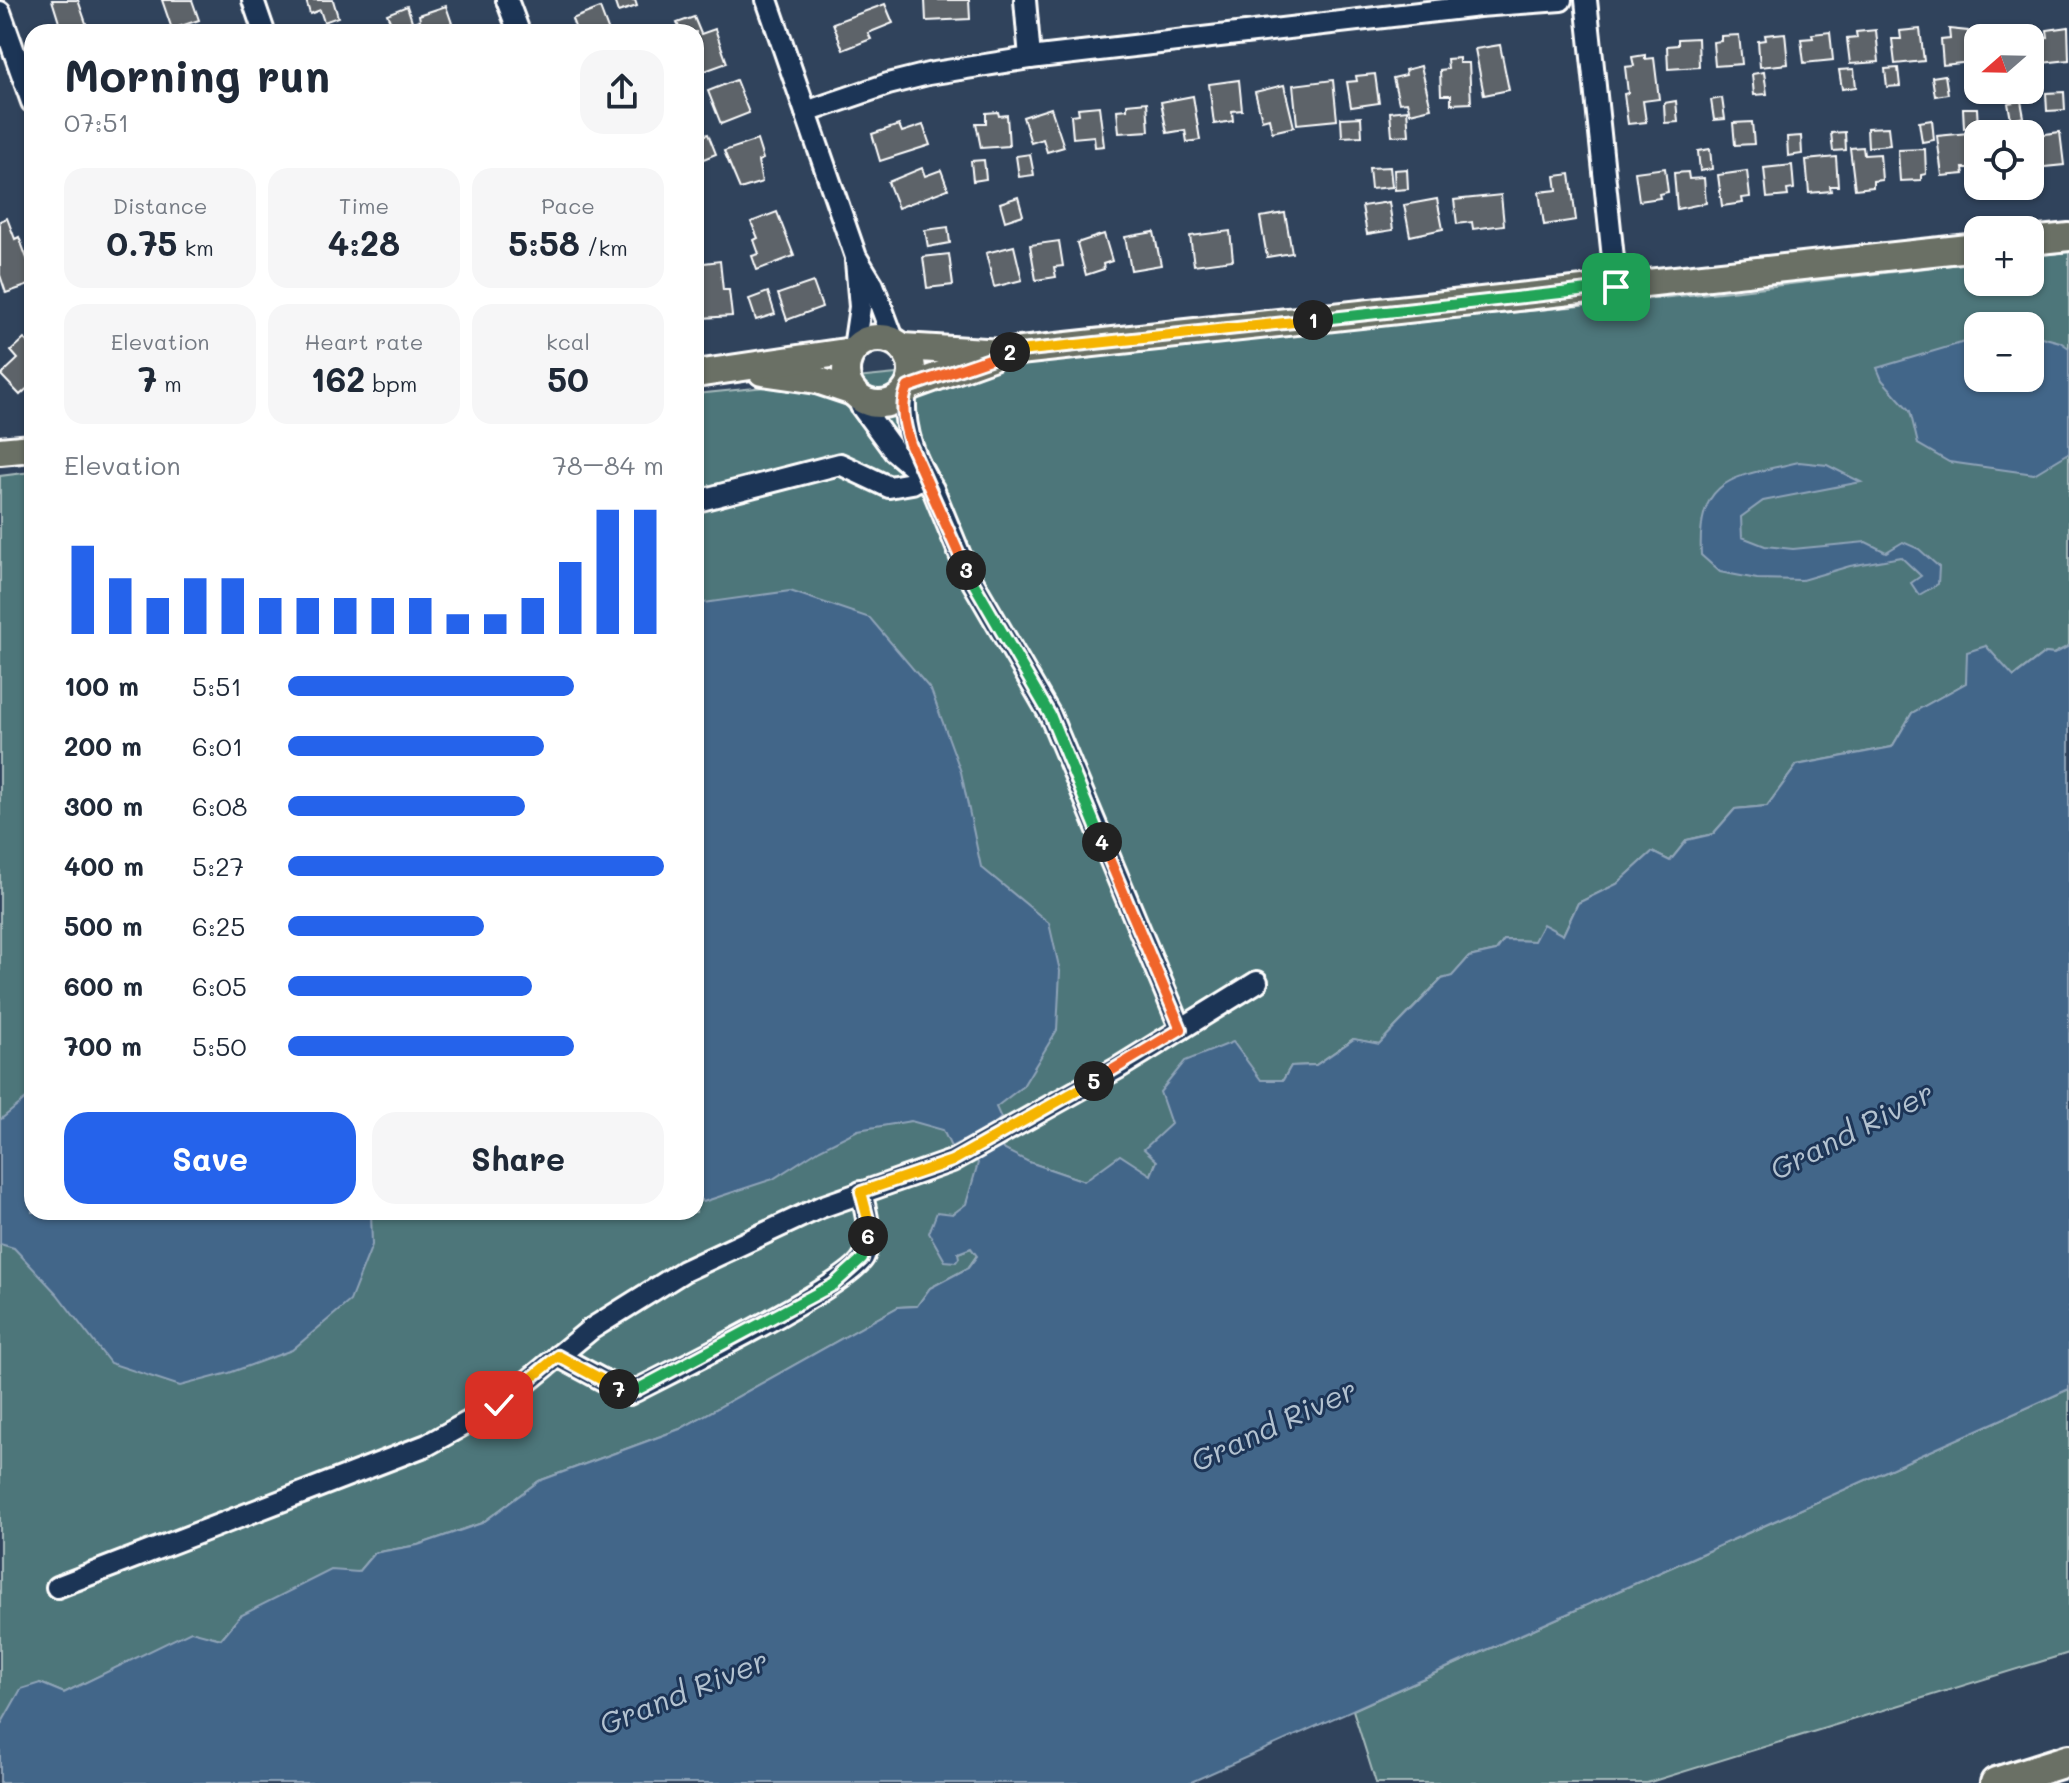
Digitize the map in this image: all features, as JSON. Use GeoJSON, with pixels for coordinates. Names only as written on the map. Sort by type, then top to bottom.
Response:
{"type":"FeatureCollection","features":[{"type":"Feature","properties":{"kind":"highway"},"geometry":{"type":"LineString","coordinates":[[1996,1783],[2069,1760]]}},
{"type":"Feature","properties":{"kind":"main road"},"geometry":{"type":"LineString","coordinates":[[2044,240],[2069,237]]}},
{"type":"Feature","properties":{"kind":"main road"},"geometry":{"type":"LineString","coordinates":[[704,373],[853,349],[873,338],[898,344],[1002,353],[1964,249]]}},
{"type":"Feature","properties":{"kind":"main road"},"geometry":{"type":"LineString","coordinates":[[898,344],[911,366],[906,389]]}},
{"type":"Feature","properties":{"kind":"main road"},"geometry":{"type":"LineString","coordinates":[[853,349],[846,365],[846,374],[856,395]]}},
{"type":"Feature","properties":{"kind":"main road"},"geometry":{"type":"LineString","coordinates":[[742,369],[817,380],[869,403],[888,403],[906,389],[1002,353]]}},
{"type":"Feature","properties":{"kind":"main road"},"geometry":{"type":"LineString","coordinates":[[0,451],[24,449]]}},
{"type":"Feature","properties":{"kind":"street"},"geometry":{"type":"LineString","coordinates":[[253,0],[261,24]]}},
{"type":"Feature","properties":{"kind":"street"},"geometry":{"type":"LineString","coordinates":[[507,0],[516,24]]}},
{"type":"Feature","properties":{"kind":"street"},"geometry":{"type":"LineString","coordinates":[[767,0],[856,257],[873,285],[898,344]]}},
{"type":"Feature","properties":{"kind":"street"},"geometry":{"type":"LineString","coordinates":[[1025,0],[1030,58]]}},
{"type":"Feature","properties":{"kind":"street"},"geometry":{"type":"LineString","coordinates":[[806,112],[928,74],[1030,58],[1479,6],[1561,0]]}},
{"type":"Feature","properties":{"kind":"street"},"geometry":{"type":"LineString","coordinates":[[1586,0],[1616,287]]}},
{"type":"Feature","properties":{"kind":"street"},"geometry":{"type":"LineString","coordinates":[[0,12],[24,80]]}},
{"type":"Feature","properties":{"kind":"street"},"geometry":{"type":"LineString","coordinates":[[853,349],[860,307],[856,257]]}},
{"type":"Feature","properties":{"kind":"street"},"geometry":{"type":"LineString","coordinates":[[906,389],[904,422],[924,476],[933,489],[967,572],[1050,715],[1181,1029]]}},
{"type":"Feature","properties":{"kind":"street"},"geometry":{"type":"LineString","coordinates":[[856,395],[894,451],[924,476]]}},
{"type":"Feature","properties":{"kind":"street"},"geometry":{"type":"LineString","coordinates":[[704,499],[832,465],[847,466],[889,487],[912,483],[924,476]]}},
{"type":"Feature","properties":{"kind":"street"},"geometry":{"type":"LineString","coordinates":[[57,1587],[427,1445],[499,1405],[591,1329],[684,1271],[821,1207],[952,1161],[1257,982]]}},
{"type":"Feature","properties":{"kind":"street"},"geometry":{"type":"LineString","coordinates":[[558,1356],[629,1394],[833,1285],[862,1259],[870,1227],[861,1192]]}},
{"type":"Feature","properties":{"kind":"green space"},"geometry":{"type":"Polygon","coordinates":[[[2069,252],[2069,646],[2053,654],[2045,653],[2013,677],[1986,646],[1966,683],[1912,713],[1892,747],[1797,765],[1767,806],[1735,809],[1713,834],[1687,840],[1670,861],[1652,852],[1617,884],[1578,903],[1563,935],[1534,941],[1504,940],[1496,951],[1469,957],[1452,977],[1441,979],[1379,1044],[1353,1039],[1316,1065],[1291,1066],[1283,1080],[1261,1080],[1171,1124],[1151,1175],[1084,1181],[1029,1162],[953,1214],[958,1253],[971,1248],[977,1255],[968,1268],[930,1288],[917,1306],[898,1307],[680,1429],[539,1481],[482,1523],[418,1545],[374,1553],[358,1572],[240,1616],[221,1639],[191,1632],[64,1693],[40,1683],[0,1726],[0,476],[24,473],[24,1220],[704,1220],[704,393],[1740,290],[1964,264],[1964,296],[2044,296],[2044,255],[2069,252]]]}},
{"type":"Feature","properties":{"kind":"green space"},"geometry":{"type":"Polygon","coordinates":[[[2069,1389],[2069,1653],[1647,1783],[1376,1783],[1353,1710],[2069,1389]]]}},
{"type":"Feature","properties":{"kind":"water"},"geometry":{"type":"Polygon","coordinates":[[[2044,338],[2060,342],[2069,348],[2069,453],[2034,474],[1949,462],[1918,444],[1910,411],[1882,380],[1877,368],[1964,342],[1964,392],[2044,392],[2044,338]]]}},
{"type":"Feature","properties":{"kind":"water"},"geometry":{"type":"Polygon","coordinates":[[[1799,462],[1827,465],[1861,482],[1763,501],[1741,517],[1742,537],[1765,546],[1793,549],[1866,542],[1886,552],[1903,542],[1919,549],[1939,567],[1938,584],[1919,595],[1911,583],[1921,576],[1901,557],[1850,566],[1802,580],[1757,579],[1720,572],[1701,555],[1705,509],[1724,484],[1738,477],[1799,462]]]}},
{"type":"Feature","properties":{"kind":"water","name":"Grand River"},"geometry":{"type":"Polygon","coordinates":[[[790,591],[870,618],[931,690],[961,772],[981,867],[1049,923],[1060,971],[1057,1030],[1023,1086],[996,1107],[1001,1118],[991,1127],[1003,1149],[1029,1162],[1084,1181],[1120,1155],[1151,1175],[1157,1161],[1144,1149],[1171,1124],[1160,1092],[1185,1061],[1233,1042],[1261,1080],[1283,1080],[1291,1066],[1316,1065],[1354,1039],[1379,1044],[1442,979],[1452,976],[1469,957],[1496,951],[1504,940],[1534,941],[1543,924],[1563,935],[1578,903],[1617,884],[1652,852],[1670,861],[1687,840],[1713,834],[1735,809],[1767,806],[1797,765],[1892,747],[1912,713],[1966,683],[1967,652],[1986,646],[2014,677],[2045,653],[2054,654],[2069,646],[2069,1389],[1189,1783],[0,1783],[0,1726],[21,1689],[40,1683],[64,1693],[191,1631],[221,1639],[240,1616],[331,1570],[358,1572],[374,1553],[418,1545],[482,1523],[539,1481],[680,1429],[898,1307],[917,1306],[930,1288],[968,1268],[977,1256],[971,1248],[958,1253],[956,1262],[945,1261],[929,1233],[937,1212],[953,1214],[966,1204],[978,1163],[962,1141],[951,1147],[943,1130],[911,1121],[858,1130],[820,1149],[773,1179],[704,1202],[704,603],[790,591]]]}},
{"type":"Feature","properties":{"kind":"water"},"geometry":{"type":"Polygon","coordinates":[[[24,1100],[24,1220],[371,1220],[372,1245],[350,1301],[292,1350],[229,1373],[180,1386],[110,1363],[57,1294],[14,1248],[0,1244],[0,1120],[24,1100]]]}},
{"type":"Feature","properties":{"kind":"building"},"geometry":{"type":"Polygon","coordinates":[[[52,0],[78,0],[86,24],[60,24],[52,0]]]}},
{"type":"Feature","properties":{"kind":"building"},"geometry":{"type":"Polygon","coordinates":[[[162,0],[192,0],[199,20],[170,24],[162,0]]]}},
{"type":"Feature","properties":{"kind":"building"},"geometry":{"type":"Polygon","coordinates":[[[306,0],[333,0],[338,17],[324,22],[320,10],[310,14],[306,0]]]}},
{"type":"Feature","properties":{"kind":"building"},"geometry":{"type":"Polygon","coordinates":[[[614,0],[635,0],[637,6],[618,12],[614,0]]]}},
{"type":"Feature","properties":{"kind":"building"},"geometry":{"type":"Polygon","coordinates":[[[925,0],[969,0],[970,19],[926,21],[925,0]]]}},
{"type":"Feature","properties":{"kind":"building"},"geometry":{"type":"Polygon","coordinates":[[[885,4],[893,23],[868,33],[871,39],[843,50],[833,23],[885,4]]]}},
{"type":"Feature","properties":{"kind":"building"},"geometry":{"type":"Polygon","coordinates":[[[407,6],[412,21],[391,24],[387,14],[407,6]]]}},
{"type":"Feature","properties":{"kind":"building"},"geometry":{"type":"Polygon","coordinates":[[[446,6],[452,24],[409,24],[420,20],[419,15],[446,6]]]}},
{"type":"Feature","properties":{"kind":"building"},"geometry":{"type":"Polygon","coordinates":[[[600,8],[606,24],[574,24],[572,19],[600,8]]]}},
{"type":"Feature","properties":{"kind":"building"},"geometry":{"type":"Polygon","coordinates":[[[694,17],[697,24],[677,24],[694,17]]]}},
{"type":"Feature","properties":{"kind":"building"},"geometry":{"type":"Polygon","coordinates":[[[2068,27],[2069,60],[2044,63],[2047,30],[2068,27]]]}},
{"type":"Feature","properties":{"kind":"building"},"geometry":{"type":"Polygon","coordinates":[[[715,29],[727,63],[704,71],[704,33],[715,29]]]}},
{"type":"Feature","properties":{"kind":"building"},"geometry":{"type":"Polygon","coordinates":[[[1920,29],[1924,61],[1895,64],[1892,39],[1901,39],[1900,31],[1920,29]]]}},
{"type":"Feature","properties":{"kind":"building"},"geometry":{"type":"Polygon","coordinates":[[[1949,29],[1964,31],[1964,63],[1943,65],[1941,40],[1950,39],[1949,29]]]}},
{"type":"Feature","properties":{"kind":"building"},"geometry":{"type":"Polygon","coordinates":[[[1876,30],[1879,62],[1850,64],[1847,39],[1857,38],[1856,32],[1876,30]]]}},
{"type":"Feature","properties":{"kind":"building"},"geometry":{"type":"Polygon","coordinates":[[[1830,32],[1833,60],[1804,63],[1801,39],[1830,32]]]}},
{"type":"Feature","properties":{"kind":"building"},"geometry":{"type":"Polygon","coordinates":[[[1785,33],[1788,64],[1760,67],[1758,41],[1766,40],[1765,35],[1785,33]]]}},
{"type":"Feature","properties":{"kind":"building"},"geometry":{"type":"Polygon","coordinates":[[[1739,35],[1742,64],[1715,66],[1713,42],[1721,41],[1721,36],[1739,35]]]}},
{"type":"Feature","properties":{"kind":"building"},"geometry":{"type":"Polygon","coordinates":[[[1698,38],[1699,67],[1668,69],[1667,46],[1678,45],[1678,39],[1698,38]]]}},
{"type":"Feature","properties":{"kind":"building"},"geometry":{"type":"Polygon","coordinates":[[[1500,45],[1509,90],[1484,95],[1475,49],[1500,45]]]}},
{"type":"Feature","properties":{"kind":"building"},"geometry":{"type":"Polygon","coordinates":[[[1645,55],[1645,59],[1654,58],[1659,99],[1643,101],[1646,122],[1628,124],[1624,94],[1628,93],[1625,67],[1634,66],[1632,57],[1645,55]]]}},
{"type":"Feature","properties":{"kind":"building"},"geometry":{"type":"Polygon","coordinates":[[[1459,58],[1459,63],[1469,63],[1471,103],[1451,104],[1451,95],[1441,95],[1440,70],[1448,69],[1447,59],[1459,58]]]}},
{"type":"Feature","properties":{"kind":"building"},"geometry":{"type":"Polygon","coordinates":[[[1421,66],[1431,108],[1410,113],[1407,102],[1399,103],[1393,78],[1406,75],[1405,70],[1421,66]]]}},
{"type":"Feature","properties":{"kind":"building"},"geometry":{"type":"Polygon","coordinates":[[[1898,68],[1900,86],[1887,87],[1885,69],[1898,68]]]}},
{"type":"Feature","properties":{"kind":"building"},"geometry":{"type":"Polygon","coordinates":[[[1854,69],[1856,87],[1842,89],[1839,70],[1854,69]]]}},
{"type":"Feature","properties":{"kind":"building"},"geometry":{"type":"Polygon","coordinates":[[[1764,72],[1767,94],[1754,95],[1752,74],[1764,72]]]}},
{"type":"Feature","properties":{"kind":"building"},"geometry":{"type":"Polygon","coordinates":[[[1375,74],[1379,103],[1351,107],[1347,82],[1357,81],[1356,76],[1375,74]]]}},
{"type":"Feature","properties":{"kind":"building"},"geometry":{"type":"Polygon","coordinates":[[[1945,75],[1948,94],[1935,96],[1932,77],[1945,75]]]}},
{"type":"Feature","properties":{"kind":"building"},"geometry":{"type":"Polygon","coordinates":[[[736,80],[749,113],[721,124],[708,91],[736,80]]]}},
{"type":"Feature","properties":{"kind":"building"},"geometry":{"type":"Polygon","coordinates":[[[1239,80],[1242,110],[1232,111],[1233,121],[1214,124],[1209,84],[1239,80]]]}},
{"type":"Feature","properties":{"kind":"building"},"geometry":{"type":"Polygon","coordinates":[[[1333,80],[1337,120],[1297,124],[1293,85],[1333,80]]]}},
{"type":"Feature","properties":{"kind":"building"},"geometry":{"type":"Polygon","coordinates":[[[1284,85],[1294,127],[1272,132],[1269,118],[1262,120],[1255,92],[1284,85]]]}},
{"type":"Feature","properties":{"kind":"building"},"geometry":{"type":"Polygon","coordinates":[[[2064,92],[2065,110],[2047,111],[2046,93],[2064,92]]]}},
{"type":"Feature","properties":{"kind":"building"},"geometry":{"type":"Polygon","coordinates":[[[1193,96],[1200,140],[1187,142],[1185,130],[1167,133],[1161,102],[1193,96]]]}},
{"type":"Feature","properties":{"kind":"building"},"geometry":{"type":"Polygon","coordinates":[[[1722,98],[1725,119],[1714,120],[1711,100],[1722,98]]]}},
{"type":"Feature","properties":{"kind":"building"},"geometry":{"type":"Polygon","coordinates":[[[1676,101],[1678,122],[1665,123],[1664,103],[1676,101]]]}},
{"type":"Feature","properties":{"kind":"building"},"geometry":{"type":"Polygon","coordinates":[[[1147,102],[1149,131],[1119,133],[1117,110],[1127,109],[1127,104],[1147,102]]]}},
{"type":"Feature","properties":{"kind":"building"},"geometry":{"type":"Polygon","coordinates":[[[2008,104],[2022,104],[2024,117],[2011,120],[2008,104]]]}},
{"type":"Feature","properties":{"kind":"building"},"geometry":{"type":"Polygon","coordinates":[[[1099,106],[1104,146],[1095,147],[1094,136],[1073,138],[1071,115],[1079,114],[1078,108],[1099,106]]]}},
{"type":"Feature","properties":{"kind":"building"},"geometry":{"type":"Polygon","coordinates":[[[1051,108],[1064,147],[1047,152],[1043,139],[1031,143],[1023,117],[1051,108]]]}},
{"type":"Feature","properties":{"kind":"building"},"geometry":{"type":"Polygon","coordinates":[[[1963,108],[1977,108],[1978,120],[1964,120],[1964,128],[1963,108]]]}},
{"type":"Feature","properties":{"kind":"building"},"geometry":{"type":"Polygon","coordinates":[[[1407,110],[1409,135],[1392,136],[1390,112],[1407,110]]]}},
{"type":"Feature","properties":{"kind":"building"},"geometry":{"type":"Polygon","coordinates":[[[998,112],[999,116],[1007,115],[1009,146],[981,148],[976,123],[986,123],[986,113],[998,112]]]}},
{"type":"Feature","properties":{"kind":"building"},"geometry":{"type":"Polygon","coordinates":[[[1361,117],[1362,136],[1342,137],[1341,118],[1361,117]]]}},
{"type":"Feature","properties":{"kind":"building"},"geometry":{"type":"Polygon","coordinates":[[[1932,120],[1934,140],[1922,142],[1919,122],[1932,120]]]}},
{"type":"Feature","properties":{"kind":"building"},"geometry":{"type":"Polygon","coordinates":[[[1752,122],[1754,144],[1735,145],[1733,123],[1752,122]]]}},
{"type":"Feature","properties":{"kind":"building"},"geometry":{"type":"Polygon","coordinates":[[[899,125],[902,132],[923,125],[930,145],[880,161],[872,134],[899,125]]]}},
{"type":"Feature","properties":{"kind":"building"},"geometry":{"type":"Polygon","coordinates":[[[1888,127],[1890,145],[1868,147],[1867,128],[1888,127]]]}},
{"type":"Feature","properties":{"kind":"building"},"geometry":{"type":"Polygon","coordinates":[[[1845,132],[1846,150],[1833,151],[1831,133],[1845,132]]]}},
{"type":"Feature","properties":{"kind":"building"},"geometry":{"type":"Polygon","coordinates":[[[2060,132],[2064,165],[2044,167],[2044,134],[2060,132]]]}},
{"type":"Feature","properties":{"kind":"building"},"geometry":{"type":"Polygon","coordinates":[[[1964,133],[1964,174],[1942,176],[1937,136],[1964,133]]]}},
{"type":"Feature","properties":{"kind":"building"},"geometry":{"type":"Polygon","coordinates":[[[708,134],[716,154],[704,159],[704,135],[708,134]]]}},
{"type":"Feature","properties":{"kind":"building"},"geometry":{"type":"Polygon","coordinates":[[[1801,136],[1802,154],[1788,156],[1787,137],[1801,136]]]}},
{"type":"Feature","properties":{"kind":"building"},"geometry":{"type":"Polygon","coordinates":[[[757,140],[763,159],[758,161],[762,182],[740,189],[724,151],[757,140]]]}},
{"type":"Feature","properties":{"kind":"building"},"geometry":{"type":"Polygon","coordinates":[[[1863,147],[1864,155],[1880,154],[1882,180],[1873,181],[1873,187],[1855,189],[1850,148],[1863,147]]]}},
{"type":"Feature","properties":{"kind":"building"},"geometry":{"type":"Polygon","coordinates":[[[1710,149],[1712,169],[1700,171],[1698,151],[1710,149]]]}},
{"type":"Feature","properties":{"kind":"building"},"geometry":{"type":"Polygon","coordinates":[[[1925,149],[1926,174],[1921,175],[1921,180],[1900,181],[1898,150],[1925,149]]]}},
{"type":"Feature","properties":{"kind":"building"},"geometry":{"type":"Polygon","coordinates":[[[1030,154],[1034,175],[1019,177],[1016,156],[1030,154]]]}},
{"type":"Feature","properties":{"kind":"building"},"geometry":{"type":"Polygon","coordinates":[[[1836,157],[1838,186],[1830,186],[1831,191],[1809,193],[1806,160],[1836,157]]]}},
{"type":"Feature","properties":{"kind":"building"},"geometry":{"type":"Polygon","coordinates":[[[984,160],[986,179],[973,181],[971,161],[984,160]]]}},
{"type":"Feature","properties":{"kind":"building"},"geometry":{"type":"Polygon","coordinates":[[[1792,165],[1794,189],[1787,190],[1788,196],[1767,198],[1764,168],[1792,165]]]}},
{"type":"Feature","properties":{"kind":"building"},"geometry":{"type":"Polygon","coordinates":[[[1390,167],[1392,187],[1371,189],[1369,168],[1390,167]]]}},
{"type":"Feature","properties":{"kind":"building"},"geometry":{"type":"Polygon","coordinates":[[[922,168],[925,176],[941,170],[948,189],[898,208],[888,182],[922,168]]]}},
{"type":"Feature","properties":{"kind":"building"},"geometry":{"type":"Polygon","coordinates":[[[1665,168],[1668,192],[1659,194],[1660,198],[1639,201],[1635,172],[1665,168]]]}},
{"type":"Feature","properties":{"kind":"building"},"geometry":{"type":"Polygon","coordinates":[[[1407,169],[1408,189],[1395,190],[1394,170],[1407,169]]]}},
{"type":"Feature","properties":{"kind":"building"},"geometry":{"type":"Polygon","coordinates":[[[1747,171],[1750,197],[1742,198],[1743,203],[1722,206],[1718,175],[1747,171]]]}},
{"type":"Feature","properties":{"kind":"building"},"geometry":{"type":"Polygon","coordinates":[[[1688,172],[1689,179],[1704,178],[1706,203],[1677,209],[1674,173],[1688,172]]]}},
{"type":"Feature","properties":{"kind":"building"},"geometry":{"type":"Polygon","coordinates":[[[1570,174],[1576,220],[1544,225],[1539,192],[1557,190],[1555,176],[1570,174]]]}},
{"type":"Feature","properties":{"kind":"building"},"geometry":{"type":"Polygon","coordinates":[[[1501,195],[1504,225],[1473,229],[1472,222],[1457,224],[1454,200],[1501,195]]]}},
{"type":"Feature","properties":{"kind":"building"},"geometry":{"type":"Polygon","coordinates":[[[1018,197],[1023,215],[1005,221],[1000,203],[1018,197]]]}},
{"type":"Feature","properties":{"kind":"building"},"geometry":{"type":"Polygon","coordinates":[[[1437,199],[1443,229],[1410,236],[1404,205],[1437,199]]]}},
{"type":"Feature","properties":{"kind":"building"},"geometry":{"type":"Polygon","coordinates":[[[1389,202],[1393,230],[1367,234],[1362,206],[1389,202]]]}},
{"type":"Feature","properties":{"kind":"building"},"geometry":{"type":"Polygon","coordinates":[[[777,212],[794,256],[757,270],[752,256],[759,254],[754,240],[758,238],[751,222],[777,212]]]}},
{"type":"Feature","properties":{"kind":"building"},"geometry":{"type":"Polygon","coordinates":[[[1285,213],[1292,253],[1267,257],[1260,217],[1285,213]]]}},
{"type":"Feature","properties":{"kind":"building"},"geometry":{"type":"Polygon","coordinates":[[[7,218],[15,239],[19,237],[24,250],[24,287],[6,293],[0,275],[0,221],[7,218]]]}},
{"type":"Feature","properties":{"kind":"building"},"geometry":{"type":"Polygon","coordinates":[[[948,227],[950,243],[928,247],[925,230],[948,227]]]}},
{"type":"Feature","properties":{"kind":"building"},"geometry":{"type":"Polygon","coordinates":[[[1230,231],[1233,260],[1194,265],[1190,236],[1230,231]]]}},
{"type":"Feature","properties":{"kind":"building"},"geometry":{"type":"Polygon","coordinates":[[[1154,232],[1161,265],[1131,270],[1125,237],[1154,232]]]}},
{"type":"Feature","properties":{"kind":"building"},"geometry":{"type":"Polygon","coordinates":[[[1104,234],[1112,261],[1103,264],[1104,269],[1086,275],[1077,243],[1104,234]]]}},
{"type":"Feature","properties":{"kind":"building"},"geometry":{"type":"Polygon","coordinates":[[[1059,241],[1063,266],[1054,267],[1056,277],[1036,280],[1030,245],[1059,241]]]}},
{"type":"Feature","properties":{"kind":"building"},"geometry":{"type":"Polygon","coordinates":[[[1014,246],[1022,280],[994,287],[986,253],[1014,246]]]}},
{"type":"Feature","properties":{"kind":"building"},"geometry":{"type":"Polygon","coordinates":[[[949,254],[953,285],[927,288],[923,257],[949,254]]]}},
{"type":"Feature","properties":{"kind":"building"},"geometry":{"type":"Polygon","coordinates":[[[720,261],[723,290],[729,290],[732,316],[704,318],[704,263],[720,261]]]}},
{"type":"Feature","properties":{"kind":"building"},"geometry":{"type":"Polygon","coordinates":[[[813,282],[822,307],[787,320],[778,294],[813,282]]]}},
{"type":"Feature","properties":{"kind":"building"},"geometry":{"type":"Polygon","coordinates":[[[768,292],[775,314],[756,320],[749,299],[768,292]]]}},
{"type":"Feature","properties":{"kind":"building"},"geometry":{"type":"Polygon","coordinates":[[[24,339],[24,391],[20,395],[1,375],[18,359],[11,351],[24,339]]]}},
{"type":"Feature","properties":{"kind":"route"},"geometry":{"type":"LineString","coordinates":[[499,1405],[558,1356],[629,1394],[833,1285],[862,1259],[870,1227],[861,1192],[952,1161],[1181,1029],[1050,715],[967,572],[933,489],[910,444],[904,422],[905,392],[908,387],[1002,353],[1616,287]]}}]}
